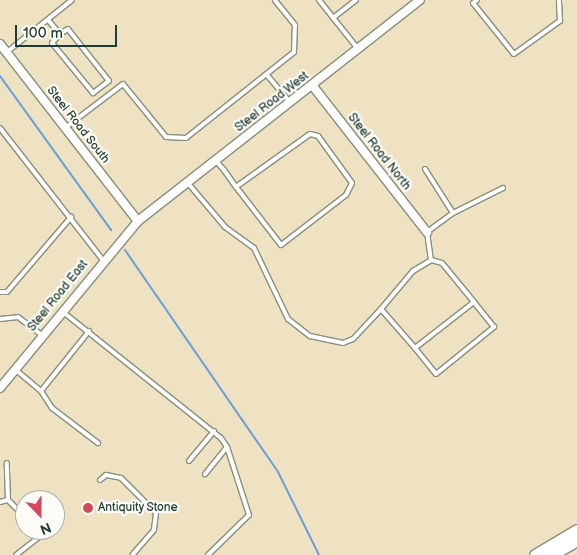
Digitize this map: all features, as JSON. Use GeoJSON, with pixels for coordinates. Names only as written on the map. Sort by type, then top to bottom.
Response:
{"type":"FeatureCollection","features":[{"type":"Feature","properties":{"kind":"main road"},"geometry":{"type":"LineString","coordinates":[[535,555],[577,530]]}},
{"type":"Feature","properties":{"kind":"main road"},"geometry":{"type":"LineString","coordinates":[[551,555],[577,540]]}},
{"type":"Feature","properties":{"kind":"street","name":"Steel Road West"},"geometry":{"type":"LineString","coordinates":[[138,221],[420,0]]}},
{"type":"Feature","properties":{"kind":"street","name":"Steel Road South"},"geometry":{"type":"LineString","coordinates":[[0,44],[138,221]]}},
{"type":"Feature","properties":{"kind":"street","name":"Steel Road North"},"geometry":{"type":"LineString","coordinates":[[312,85],[428,232]]}},
{"type":"Feature","properties":{"kind":"street","name":"Steel Road East"},"geometry":{"type":"LineString","coordinates":[[0,388],[102,259],[138,221]]}},
{"type":"Feature","properties":{"kind":"lane"},"geometry":{"type":"LineString","coordinates":[[7,52],[72,0]]}},
{"type":"Feature","properties":{"kind":"lane"},"geometry":{"type":"LineString","coordinates":[[65,128],[123,84],[162,133],[180,141],[289,58],[297,40],[292,19],[275,0]]}},
{"type":"Feature","properties":{"kind":"lane"},"geometry":{"type":"LineString","coordinates":[[319,0],[358,49]]}},
{"type":"Feature","properties":{"kind":"lane"},"geometry":{"type":"LineString","coordinates":[[333,18],[356,0]]}},
{"type":"Feature","properties":{"kind":"lane"},"geometry":{"type":"LineString","coordinates":[[477,0],[473,3],[514,54],[560,21],[559,0]]}},
{"type":"Feature","properties":{"kind":"lane"},"geometry":{"type":"LineString","coordinates":[[48,20],[60,34]]}},
{"type":"Feature","properties":{"kind":"lane"},"geometry":{"type":"LineString","coordinates":[[68,29],[109,81],[93,93],[52,43],[60,34],[68,29]]}},
{"type":"Feature","properties":{"kind":"lane"},"geometry":{"type":"LineString","coordinates":[[267,75],[290,102]]}},
{"type":"Feature","properties":{"kind":"lane"},"geometry":{"type":"LineString","coordinates":[[0,128],[102,259]]}},
{"type":"Feature","properties":{"kind":"lane"},"geometry":{"type":"LineString","coordinates":[[215,160],[281,245],[346,195],[352,183],[318,136],[310,134],[236,187]]}},
{"type":"Feature","properties":{"kind":"lane"},"geometry":{"type":"LineString","coordinates":[[425,169],[453,213]]}},
{"type":"Feature","properties":{"kind":"lane"},"geometry":{"type":"LineString","coordinates":[[187,182],[225,227],[254,248],[288,319],[310,336],[343,343],[353,339],[413,271],[431,260],[442,263],[494,327],[436,374],[381,309]]}},
{"type":"Feature","properties":{"kind":"lane"},"geometry":{"type":"LineString","coordinates":[[431,260],[428,232],[453,213],[503,188]]}},
{"type":"Feature","properties":{"kind":"lane"},"geometry":{"type":"LineString","coordinates":[[0,292],[7,292],[71,217]]}},
{"type":"Feature","properties":{"kind":"lane"},"geometry":{"type":"LineString","coordinates":[[415,348],[474,302]]}},
{"type":"Feature","properties":{"kind":"lane"},"geometry":{"type":"LineString","coordinates":[[61,310],[214,431],[226,447],[249,515],[208,555]]}},
{"type":"Feature","properties":{"kind":"lane"},"geometry":{"type":"LineString","coordinates":[[0,319],[18,317],[42,335]]}},
{"type":"Feature","properties":{"kind":"lane"},"geometry":{"type":"LineString","coordinates":[[42,391],[89,331]]}},
{"type":"Feature","properties":{"kind":"lane"},"geometry":{"type":"LineString","coordinates":[[15,369],[42,391],[52,408],[98,443]]}},
{"type":"Feature","properties":{"kind":"lane"},"geometry":{"type":"LineString","coordinates":[[189,461],[214,431]]}},
{"type":"Feature","properties":{"kind":"lane"},"geometry":{"type":"LineString","coordinates":[[205,474],[226,447]]}},
{"type":"Feature","properties":{"kind":"lane"},"geometry":{"type":"LineString","coordinates":[[7,463],[8,500],[15,507]]}},
{"type":"Feature","properties":{"kind":"lane"},"geometry":{"type":"LineString","coordinates":[[100,480],[106,475],[121,478],[156,513],[154,530],[132,555]]}},
{"type":"Feature","properties":{"kind":"lane"},"geometry":{"type":"LineString","coordinates":[[0,502],[8,500]]}},
{"type":"Feature","properties":{"kind":"lane"},"geometry":{"type":"LineString","coordinates":[[16,555],[35,540]]}},
{"type":"Feature","properties":{"kind":"waterway"},"geometry":{"type":"LineString","coordinates":[[0,76],[111,230]]}},
{"type":"Feature","properties":{"kind":"waterway"},"geometry":{"type":"LineString","coordinates":[[125,250],[278,472],[319,555]]}},
{"type":"Feature","properties":{"kind":"place","name":"Antiquity Stone"},"geometry":{"type":"Point","coordinates":[88,508]}}]}
